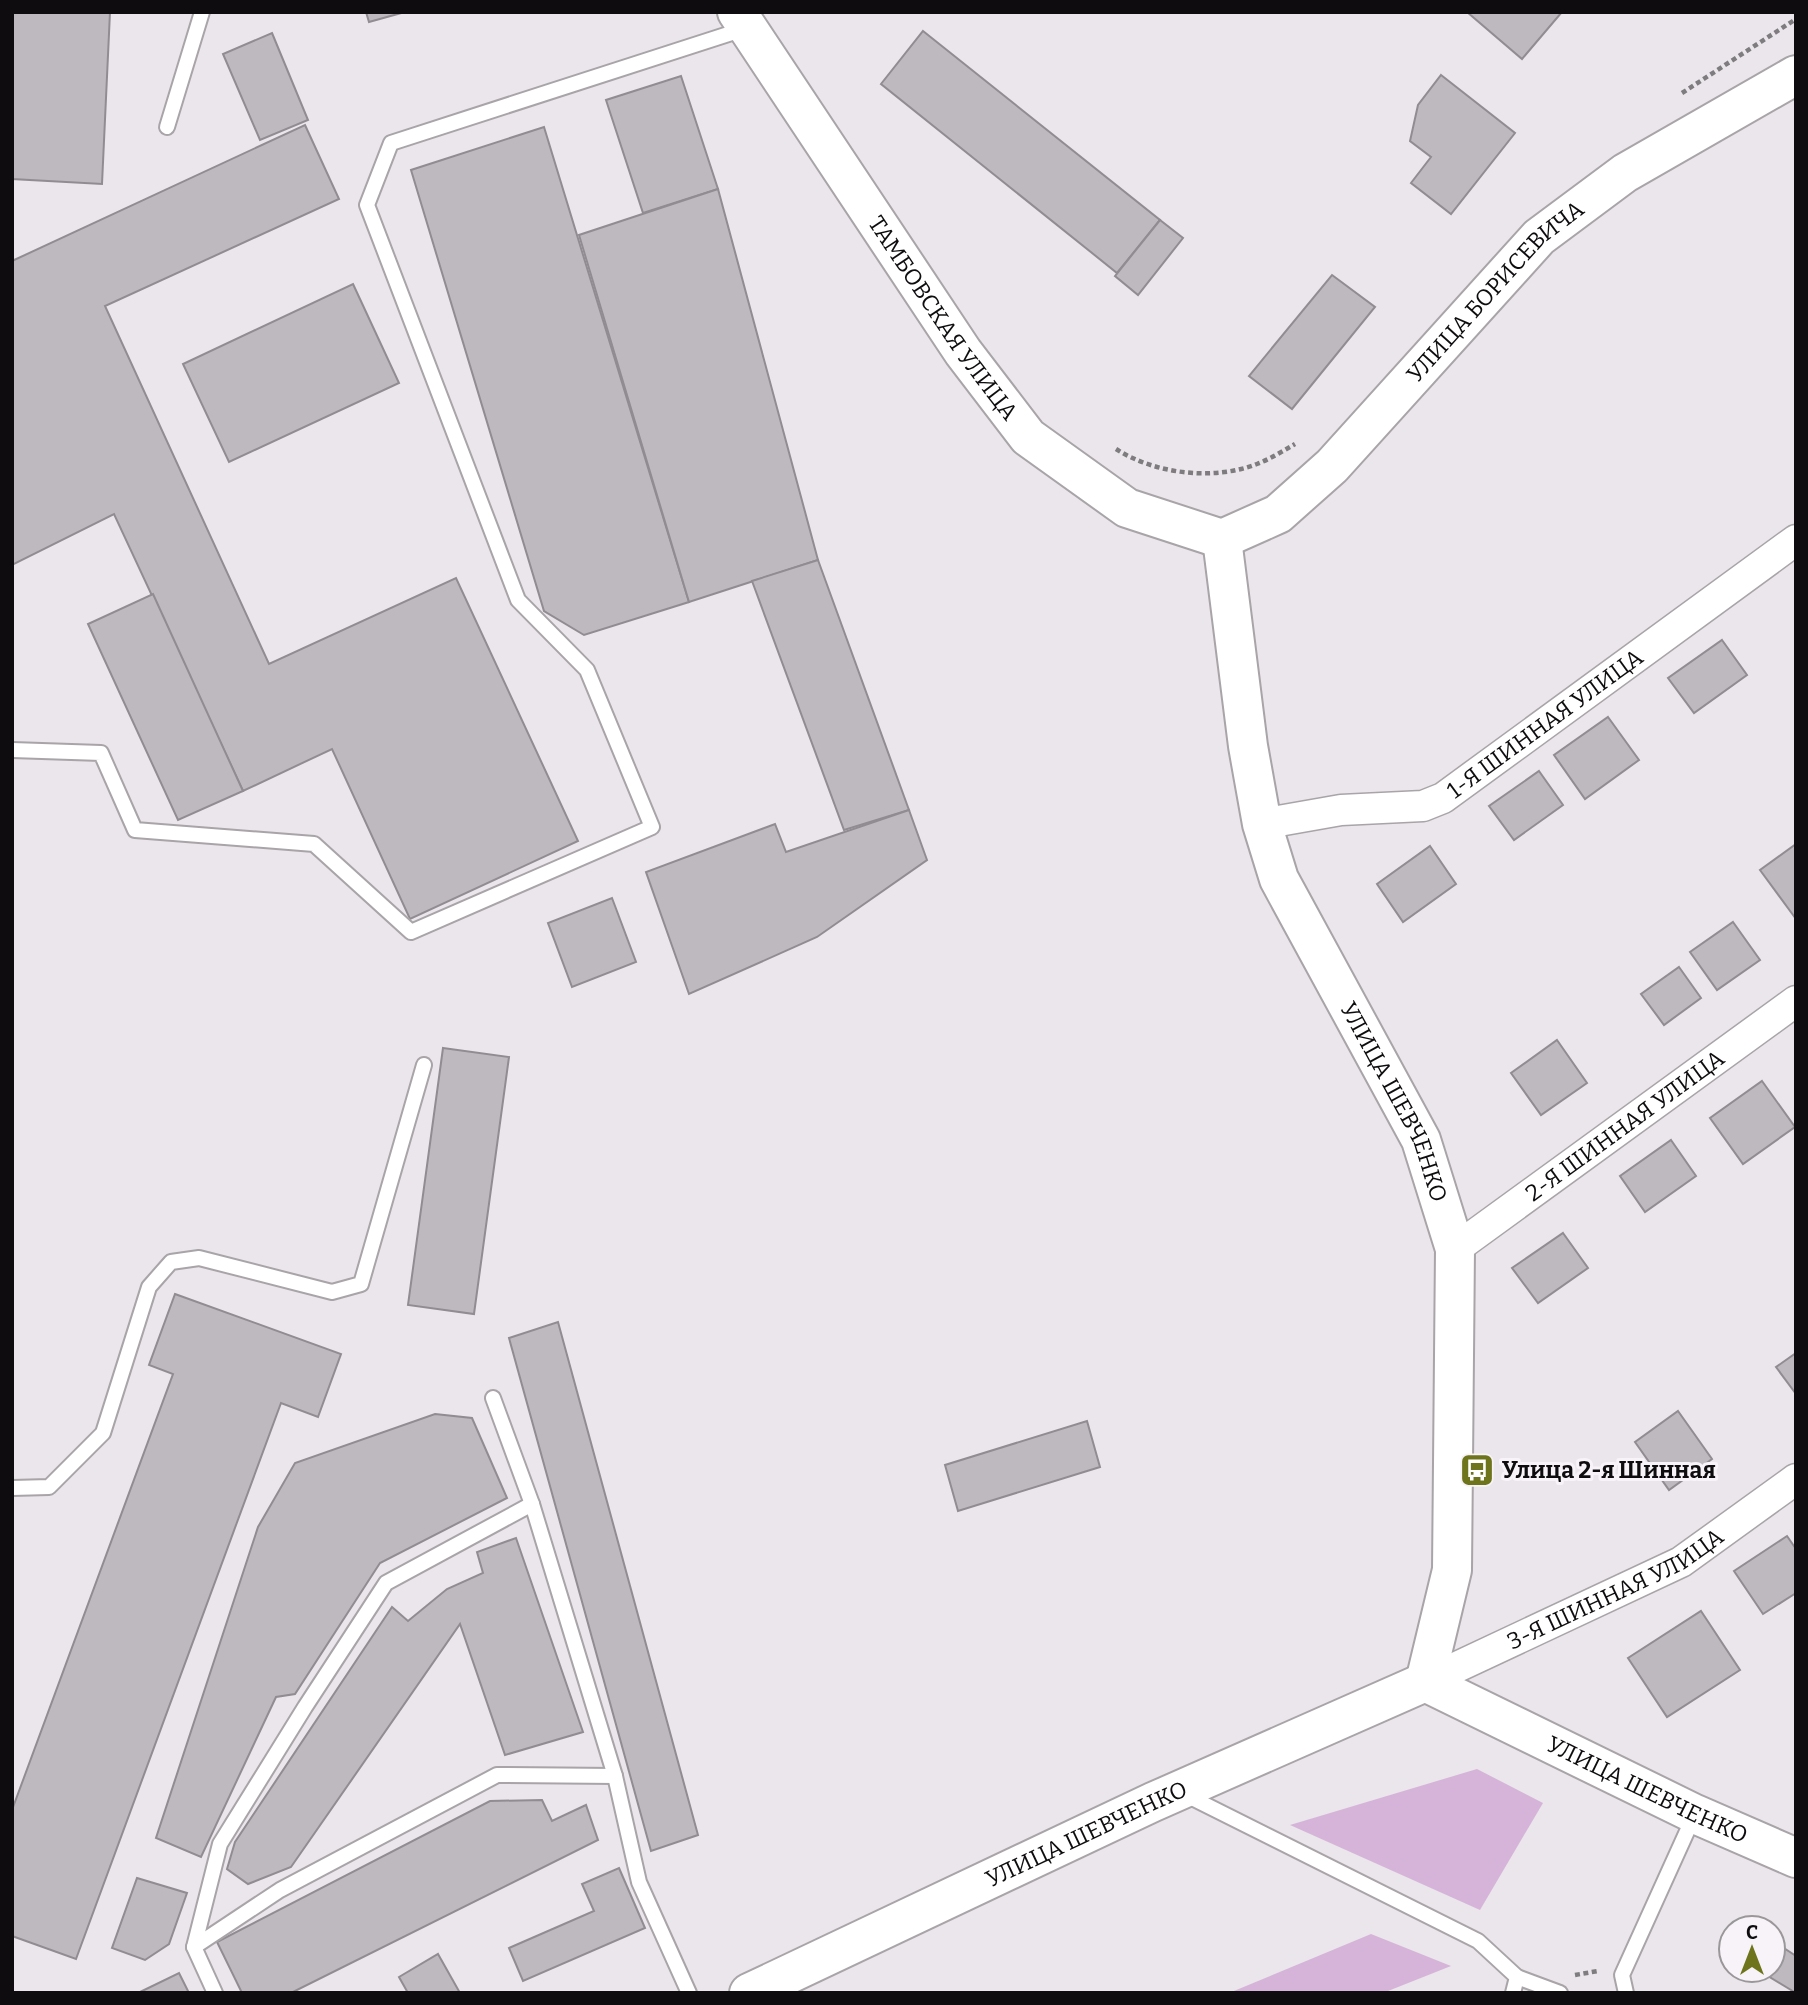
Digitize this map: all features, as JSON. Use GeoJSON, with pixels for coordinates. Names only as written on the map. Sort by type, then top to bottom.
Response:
{"type":"FeatureCollection","features":[{"type":"Feature","properties":{"kind":"street","name":"ТАМБОВСКАЯ УЛИЦА"},"geometry":{"type":"LineString","coordinates":[[742,20],[963,352],[1028,437],[1127,508],[1222,539]]}},
{"type":"Feature","properties":{"kind":"street","name":"УЛИЦА БОРИСЕВИЧА"},"geometry":{"type":"LineString","coordinates":[[1222,539],[1278,514],[1332,466],[1539,237],[1625,173],[1796,75]]}},
{"type":"Feature","properties":{"kind":"street","name":"УЛИЦА ШЕВЧЕНКО"},"geometry":{"type":"LineString","coordinates":[[1222,539],[1248,746],[1262,824],[1279,879],[1421,1140],[1455,1249],[1452,1570],[1426,1682]]}},
{"type":"Feature","properties":{"kind":"street","name":"1-Я ШИННАЯ УЛИЦА"},"geometry":{"type":"LineString","coordinates":[[1262,824],[1341,810],[1423,806],[1443,799],[1796,540]]}},
{"type":"Feature","properties":{"kind":"street","name":"2-Я ШИННАЯ УЛИЦА"},"geometry":{"type":"LineString","coordinates":[[1455,1249],[1796,1001]]}},
{"type":"Feature","properties":{"kind":"street","name":"3-Я ШИННАЯ УЛИЦА"},"geometry":{"type":"LineString","coordinates":[[1426,1682],[1681,1562],[1796,1479]]}},
{"type":"Feature","properties":{"kind":"street","name":"УЛИЦА ШЕВЧЕНКО"},"geometry":{"type":"LineString","coordinates":[[749,1993],[1180,1792],[1426,1682]]}},
{"type":"Feature","properties":{"kind":"street","name":"УЛИЦА ШЕВЧЕНКО"},"geometry":{"type":"LineString","coordinates":[[1426,1682],[1695,1814],[1796,1858]]}},
{"type":"Feature","properties":{"kind":"lane"},"geometry":{"type":"LineString","coordinates":[[167,127],[202,12]]}},
{"type":"Feature","properties":{"kind":"lane"},"geometry":{"type":"LineString","coordinates":[[12,750],[101,753],[135,830],[314,844],[411,932],[652,827],[587,670],[518,600],[367,205],[391,143],[742,20]]}},
{"type":"Feature","properties":{"kind":"lane"},"geometry":{"type":"LineString","coordinates":[[12,1488],[49,1487],[103,1433],[149,1287],[172,1262],[199,1258],[332,1292],[361,1284],[424,1065]]}},
{"type":"Feature","properties":{"kind":"lane"},"geometry":{"type":"LineString","coordinates":[[493,1398],[532,1504],[615,1776],[639,1882],[688,1993]]}},
{"type":"Feature","properties":{"kind":"lane"},"geometry":{"type":"LineString","coordinates":[[215,1993],[194,1947],[220,1844],[386,1583],[532,1504]]}},
{"type":"Feature","properties":{"kind":"lane"},"geometry":{"type":"LineString","coordinates":[[194,1947],[281,1891],[497,1775],[615,1776]]}},
{"type":"Feature","properties":{"kind":"lane"},"geometry":{"type":"LineString","coordinates":[[1180,1792],[1478,1941],[1517,1977],[1560,1993]]}},
{"type":"Feature","properties":{"kind":"lane"},"geometry":{"type":"LineString","coordinates":[[1626,1993],[1622,1975],[1695,1814]]}},
{"type":"Feature","properties":{"kind":"lane"},"geometry":{"type":"LineString","coordinates":[[1513,1993],[1517,1977]]}},
{"type":"Feature","properties":{"kind":"path"},"geometry":{"type":"LineString","coordinates":[[1671,100],[1796,19]]}},
{"type":"Feature","properties":{"kind":"path"},"geometry":{"type":"LineString","coordinates":[[1113,447],[1135,462],[1202,475],[1255,465],[1303,440]]}},
{"type":"Feature","properties":{"kind":"shaded area"},"geometry":{"type":"Polygon","coordinates":[[[1477,1769],[1543,1803],[1480,1910],[1290,1825],[1477,1769]]]}},
{"type":"Feature","properties":{"kind":"shaded area"},"geometry":{"type":"Polygon","coordinates":[[[1371,1934],[1451,1966],[1383,1993],[1229,1993],[1371,1934]]]}},
{"type":"Feature","properties":{"kind":"building"},"geometry":{"type":"Polygon","coordinates":[[[12,12],[110,12],[102,184],[12,179],[12,12]]]}},
{"type":"Feature","properties":{"kind":"building"},"geometry":{"type":"Polygon","coordinates":[[[366,12],[405,12],[369,22],[366,12]]]}},
{"type":"Feature","properties":{"kind":"building"},"geometry":{"type":"Polygon","coordinates":[[[1467,12],[1562,12],[1522,59],[1467,12]]]}},
{"type":"Feature","properties":{"kind":"building"},"geometry":{"type":"Polygon","coordinates":[[[923,31],[1160,220],[1117,273],[881,84],[923,31]]]}},
{"type":"Feature","properties":{"kind":"building"},"geometry":{"type":"Polygon","coordinates":[[[272,33],[308,120],[260,140],[223,54],[272,33]]]}},
{"type":"Feature","properties":{"kind":"building"},"geometry":{"type":"Polygon","coordinates":[[[1441,75],[1515,133],[1451,214],[1411,183],[1431,157],[1410,141],[1418,105],[1441,75]]]}},
{"type":"Feature","properties":{"kind":"building"},"geometry":{"type":"Polygon","coordinates":[[[681,76],[718,189],[643,213],[606,100],[681,76]]]}},
{"type":"Feature","properties":{"kind":"building"},"geometry":{"type":"Polygon","coordinates":[[[305,125],[339,199],[105,306],[269,664],[456,578],[578,841],[410,919],[332,749],[243,791],[114,514],[12,565],[12,261],[305,125]]]}},
{"type":"Feature","properties":{"kind":"building"},"geometry":{"type":"Polygon","coordinates":[[[544,127],[689,602],[584,635],[544,611],[411,170],[544,127]]]}},
{"type":"Feature","properties":{"kind":"building"},"geometry":{"type":"Polygon","coordinates":[[[718,189],[818,560],[689,602],[579,235],[718,189]]]}},
{"type":"Feature","properties":{"kind":"building"},"geometry":{"type":"Polygon","coordinates":[[[1160,220],[1183,238],[1138,295],[1115,276],[1160,220]]]}},
{"type":"Feature","properties":{"kind":"building"},"geometry":{"type":"Polygon","coordinates":[[[1332,275],[1375,307],[1292,409],[1249,376],[1332,275]]]}},
{"type":"Feature","properties":{"kind":"building"},"geometry":{"type":"Polygon","coordinates":[[[353,284],[399,383],[229,462],[183,364],[353,284]]]}},
{"type":"Feature","properties":{"kind":"building"},"geometry":{"type":"Polygon","coordinates":[[[818,560],[909,810],[844,830],[752,581],[818,560]]]}},
{"type":"Feature","properties":{"kind":"building"},"geometry":{"type":"Polygon","coordinates":[[[153,594],[243,791],[178,820],[88,624],[153,594]]]}},
{"type":"Feature","properties":{"kind":"building"},"geometry":{"type":"Polygon","coordinates":[[[1722,640],[1747,675],[1694,713],[1668,678],[1722,640]]]}},
{"type":"Feature","properties":{"kind":"building"},"geometry":{"type":"Polygon","coordinates":[[[1608,717],[1639,760],[1585,799],[1554,755],[1608,717]]]}},
{"type":"Feature","properties":{"kind":"building"},"geometry":{"type":"Polygon","coordinates":[[[1539,771],[1563,805],[1514,840],[1489,806],[1539,771]]]}},
{"type":"Feature","properties":{"kind":"building"},"geometry":{"type":"Polygon","coordinates":[[[909,810],[927,860],[817,937],[689,994],[646,872],[775,824],[786,852],[909,810]]]}},
{"type":"Feature","properties":{"kind":"building"},"geometry":{"type":"Polygon","coordinates":[[[1796,844],[1796,919],[1760,870],[1796,844]]]}},
{"type":"Feature","properties":{"kind":"building"},"geometry":{"type":"Polygon","coordinates":[[[1430,846],[1456,884],[1403,922],[1377,884],[1430,846]]]}},
{"type":"Feature","properties":{"kind":"building"},"geometry":{"type":"Polygon","coordinates":[[[612,898],[636,962],[572,987],[548,923],[612,898]]]}},
{"type":"Feature","properties":{"kind":"building"},"geometry":{"type":"Polygon","coordinates":[[[1733,922],[1760,960],[1717,990],[1690,952],[1733,922]]]}},
{"type":"Feature","properties":{"kind":"building"},"geometry":{"type":"Polygon","coordinates":[[[1679,967],[1701,998],[1664,1025],[1641,994],[1679,967]]]}},
{"type":"Feature","properties":{"kind":"building"},"geometry":{"type":"Polygon","coordinates":[[[1557,1040],[1587,1083],[1541,1115],[1511,1073],[1557,1040]]]}},
{"type":"Feature","properties":{"kind":"building"},"geometry":{"type":"Polygon","coordinates":[[[443,1048],[509,1057],[474,1314],[408,1305],[443,1048]]]}},
{"type":"Feature","properties":{"kind":"building"},"geometry":{"type":"Polygon","coordinates":[[[1762,1081],[1795,1127],[1743,1164],[1710,1118],[1762,1081]]]}},
{"type":"Feature","properties":{"kind":"building"},"geometry":{"type":"Polygon","coordinates":[[[1671,1140],[1696,1176],[1645,1212],[1620,1176],[1671,1140]]]}},
{"type":"Feature","properties":{"kind":"building"},"geometry":{"type":"Polygon","coordinates":[[[1563,1233],[1588,1268],[1538,1303],[1512,1268],[1563,1233]]]}},
{"type":"Feature","properties":{"kind":"building"},"geometry":{"type":"Polygon","coordinates":[[[175,1294],[341,1354],[318,1417],[281,1403],[76,1959],[12,1936],[12,1810],[173,1374],[149,1365],[175,1294]]]}},
{"type":"Feature","properties":{"kind":"building"},"geometry":{"type":"Polygon","coordinates":[[[558,1322],[698,1835],[651,1851],[509,1338],[558,1322]]]}},
{"type":"Feature","properties":{"kind":"building"},"geometry":{"type":"Polygon","coordinates":[[[1796,1353],[1796,1394],[1776,1367],[1796,1353]]]}},
{"type":"Feature","properties":{"kind":"building"},"geometry":{"type":"Polygon","coordinates":[[[1678,1411],[1712,1459],[1669,1490],[1635,1442],[1678,1411]]]}},
{"type":"Feature","properties":{"kind":"building"},"geometry":{"type":"Polygon","coordinates":[[[435,1414],[472,1418],[507,1498],[380,1563],[295,1694],[276,1697],[201,1857],[156,1838],[258,1527],[295,1463],[435,1414]]]}},
{"type":"Feature","properties":{"kind":"building"},"geometry":{"type":"Polygon","coordinates":[[[1087,1421],[1100,1467],[958,1511],[945,1465],[1087,1421]]]}},
{"type":"Feature","properties":{"kind":"building"},"geometry":{"type":"Polygon","coordinates":[[[1787,1536],[1796,1549],[1796,1593],[1763,1614],[1734,1571],[1787,1536]]]}},
{"type":"Feature","properties":{"kind":"building"},"geometry":{"type":"Polygon","coordinates":[[[516,1538],[583,1732],[505,1755],[460,1624],[291,1867],[248,1884],[227,1869],[235,1842],[392,1607],[408,1621],[447,1589],[483,1573],[477,1552],[516,1538]]]}},
{"type":"Feature","properties":{"kind":"building"},"geometry":{"type":"Polygon","coordinates":[[[1701,1611],[1740,1670],[1667,1717],[1628,1658],[1701,1611]]]}},
{"type":"Feature","properties":{"kind":"building"},"geometry":{"type":"Polygon","coordinates":[[[542,1800],[552,1821],[586,1805],[598,1840],[291,1993],[242,1993],[217,1942],[490,1801],[542,1800]]]}},
{"type":"Feature","properties":{"kind":"building"},"geometry":{"type":"Polygon","coordinates":[[[619,1868],[645,1928],[523,1981],[509,1948],[594,1911],[582,1884],[619,1868]]]}},
{"type":"Feature","properties":{"kind":"building"},"geometry":{"type":"Polygon","coordinates":[[[137,1878],[187,1893],[169,1944],[145,1960],[112,1948],[137,1878]]]}},
{"type":"Feature","properties":{"kind":"building"},"geometry":{"type":"Polygon","coordinates":[[[1787,1950],[1796,1956],[1796,1993],[1781,1984],[1787,1984],[1787,1950]]]}},
{"type":"Feature","properties":{"kind":"building"},"geometry":{"type":"Polygon","coordinates":[[[438,1954],[460,1993],[408,1993],[399,1977],[438,1954]]]}},
{"type":"Feature","properties":{"kind":"building"},"geometry":{"type":"Polygon","coordinates":[[[179,1973],[189,1993],[138,1993],[179,1973]]]}},
{"type":"Feature","properties":{"kind":"place","name":"Улица 2-я Шинная"},"geometry":{"type":"Point","coordinates":[1477,1470]}}]}
